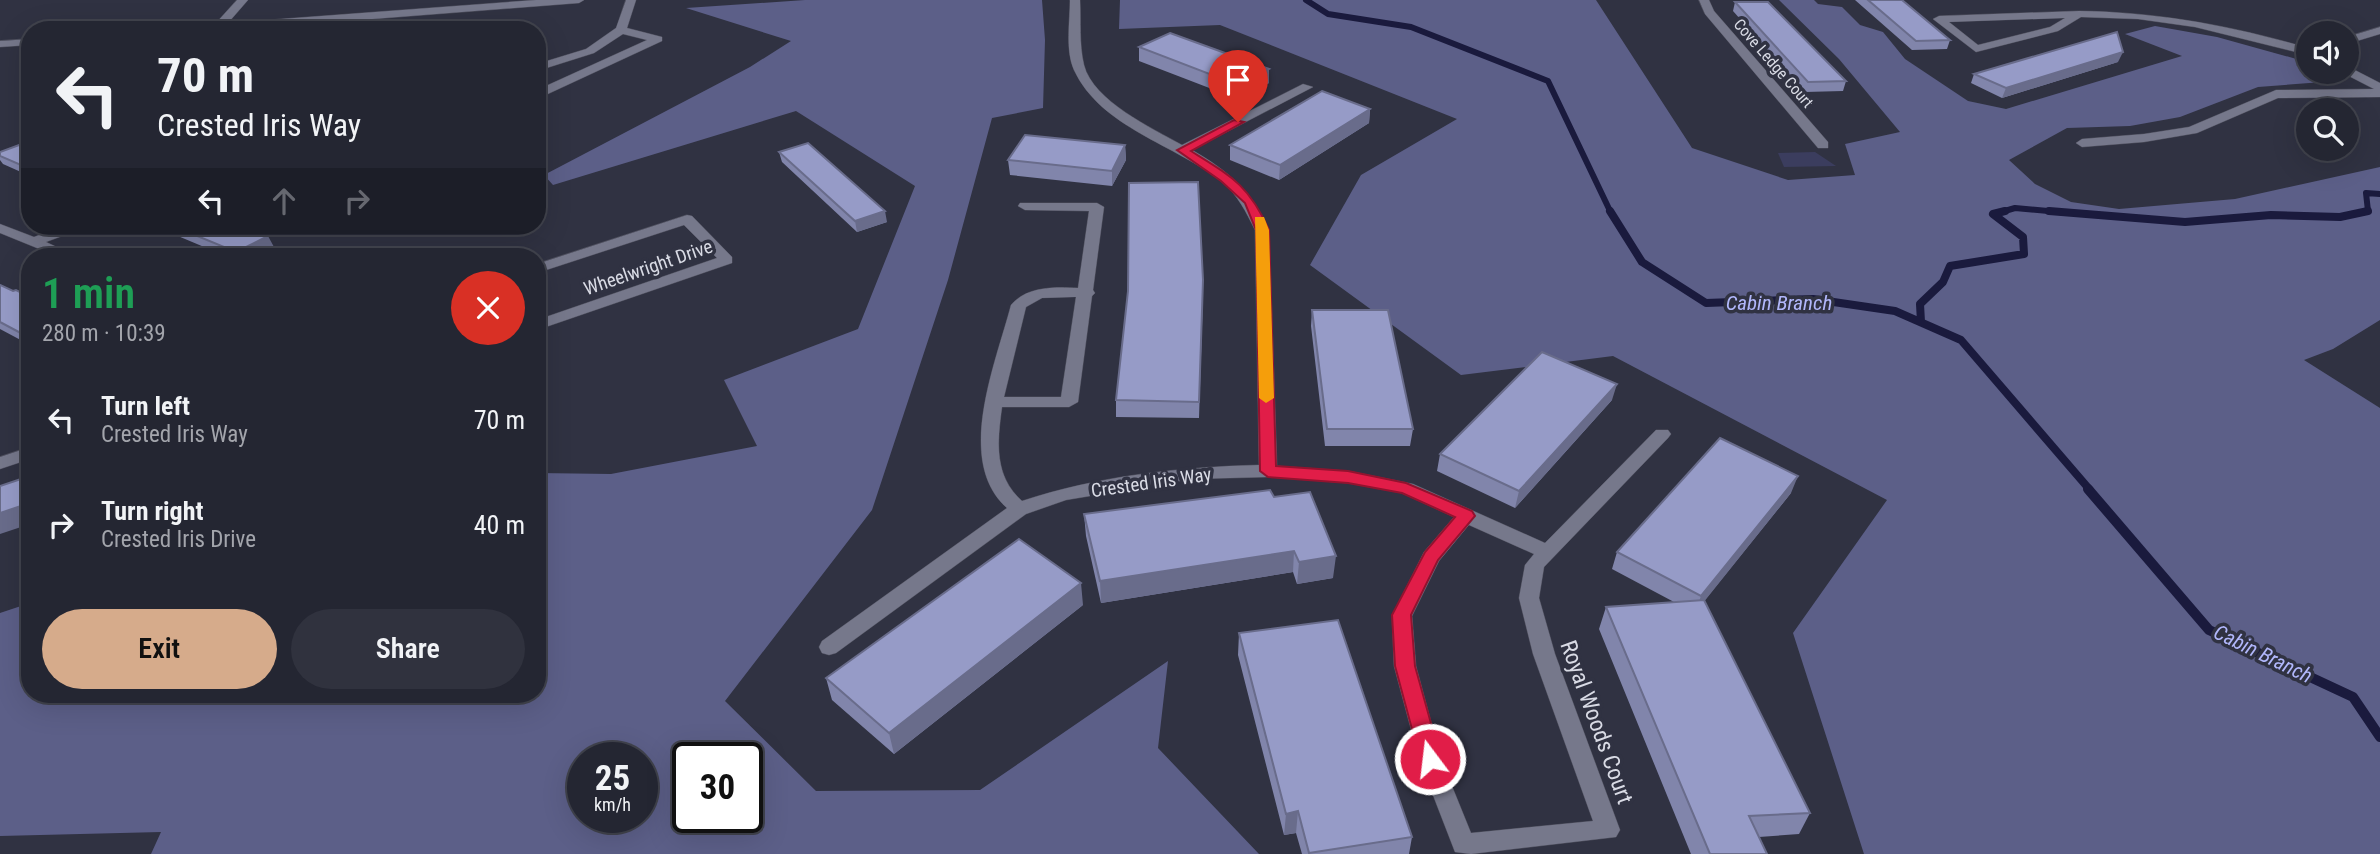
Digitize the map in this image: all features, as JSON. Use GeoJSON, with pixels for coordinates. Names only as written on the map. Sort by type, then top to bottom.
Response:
{"type":"FeatureCollection","features":[{"type":"Feature","properties":{"kind":"street"},"geometry":{"type":"LineString","coordinates":[[224,21],[243,0]]}},
{"type":"Feature","properties":{"kind":"street"},"geometry":{"type":"LineString","coordinates":[[299,21],[579,0]]}},
{"type":"Feature","properties":{"kind":"street"},"geometry":{"type":"LineString","coordinates":[[546,65],[590,51],[621,30],[631,0]]}},
{"type":"Feature","properties":{"kind":"street"},"geometry":{"type":"LineString","coordinates":[[1075,0],[1079,68],[1105,102],[1129,120],[1226,179],[1250,202],[1262,230],[1268,471]]}},
{"type":"Feature","properties":{"kind":"street","name":"Cove Ledge Court"},"geometry":{"type":"LineString","coordinates":[[1704,0],[1709,12],[1824,145]]}},
{"type":"Feature","properties":{"kind":"street"},"geometry":{"type":"LineString","coordinates":[[2080,14],[2054,29],[1976,49],[1939,19],[2080,14],[2188,21],[2296,49]]}},
{"type":"Feature","properties":{"kind":"street"},"geometry":{"type":"LineString","coordinates":[[546,91],[658,39],[621,30]]}},
{"type":"Feature","properties":{"kind":"street"},"geometry":{"type":"LineString","coordinates":[[2359,37],[2380,30]]}},
{"type":"Feature","properties":{"kind":"street"},"geometry":{"type":"LineString","coordinates":[[0,44],[21,43]]}},
{"type":"Feature","properties":{"kind":"street"},"geometry":{"type":"LineString","coordinates":[[2359,77],[2380,90]]}},
{"type":"Feature","properties":{"kind":"street"},"geometry":{"type":"LineString","coordinates":[[1182,150],[1307,87]]}},
{"type":"Feature","properties":{"kind":"street"},"geometry":{"type":"LineString","coordinates":[[2082,143],[2144,138],[2192,130],[2276,94],[2380,90]]}},
{"type":"Feature","properties":{"kind":"street"},"geometry":{"type":"LineString","coordinates":[[996,402],[1069,402],[1087,293],[1097,207],[1025,206]]}},
{"type":"Feature","properties":{"kind":"street","name":"Wheelwright Drive"},"geometry":{"type":"LineString","coordinates":[[546,266],[687,219],[727,260],[546,322]]}},
{"type":"Feature","properties":{"kind":"street"},"geometry":{"type":"LineString","coordinates":[[0,228],[51,248]]}},
{"type":"Feature","properties":{"kind":"street"},"geometry":{"type":"LineString","coordinates":[[35,241],[51,235]]}},
{"type":"Feature","properties":{"kind":"street"},"geometry":{"type":"LineString","coordinates":[[1019,509],[999,490],[990,465],[989,434],[1019,306],[1026,299],[1037,295],[1087,293]]}},
{"type":"Feature","properties":{"kind":"street","name":"Royal Woods Court"},"geometry":{"type":"LineString","coordinates":[[1466,516],[1431,557],[1402,615],[1405,666],[1430,759],[1464,845],[1608,830],[1544,654],[1529,598],[1535,565],[1662,434]]}},
{"type":"Feature","properties":{"kind":"street"},"geometry":{"type":"LineString","coordinates":[[0,463],[21,456]]}},
{"type":"Feature","properties":{"kind":"street","name":"Crested Iris Way"},"geometry":{"type":"LineString","coordinates":[[829,648],[1019,509],[1064,494],[1192,473],[1268,471],[1348,477],[1406,488],[1547,552]]}},
{"type":"Feature","properties":{"kind":"shaded area"},"geometry":{"type":"Polygon","coordinates":[[[805,0],[1042,0],[1045,40],[1043,108],[992,118],[948,280],[872,510],[725,701],[816,791],[980,790],[1168,661],[1158,748],[1259,854],[151,854],[161,832],[0,836],[0,613],[21,606],[21,703],[546,703],[546,473],[611,474],[757,446],[724,380],[858,329],[915,186],[796,111],[553,185],[546,177],[546,174],[750,67],[791,41],[686,8],[805,0]]]}},
{"type":"Feature","properties":{"kind":"shaded area"},"geometry":{"type":"Polygon","coordinates":[[[1120,0],[1596,0],[1692,148],[1788,180],[1855,175],[1845,144],[1900,132],[1839,59],[1779,0],[1814,0],[1818,4],[1842,7],[1860,25],[1883,32],[1905,59],[1968,101],[2006,109],[2182,56],[2125,34],[2155,26],[2217,37],[2296,59],[2297,84],[2258,87],[2180,117],[2130,126],[2067,128],[2009,160],[2035,184],[2071,202],[2119,209],[2235,199],[2380,167],[2380,320],[2333,349],[2304,360],[2380,408],[2380,854],[1864,854],[1793,633],[1887,500],[1613,356],[1461,375],[1310,265],[1361,175],[1457,119],[1220,25],[1119,29],[1120,0]]]}},
{"type":"Feature","properties":{"kind":"shaded area"},"geometry":{"type":"Polygon","coordinates":[[[1815,152],[1836,166],[1784,167],[1778,153],[1815,152]]]}},
{"type":"Feature","properties":{"kind":"building"},"geometry":{"type":"Polygon","coordinates":[[[1868,0],[1902,0],[1950,40],[1916,41],[1868,0]]]}},
{"type":"Feature","properties":{"kind":"building"},"geometry":{"type":"Polygon","coordinates":[[[1735,2],[1768,2],[1846,81],[1808,82],[1735,2]]]}},
{"type":"Feature","properties":{"kind":"building"},"geometry":{"type":"Polygon","coordinates":[[[2117,32],[2123,52],[2006,88],[1974,74],[2117,32]]]}},
{"type":"Feature","properties":{"kind":"building"},"geometry":{"type":"Polygon","coordinates":[[[1170,33],[1269,69],[1238,85],[1139,47],[1170,33]]]}},
{"type":"Feature","properties":{"kind":"building"},"geometry":{"type":"Polygon","coordinates":[[[1322,91],[1370,109],[1280,165],[1230,145],[1322,91]]]}},
{"type":"Feature","properties":{"kind":"building"},"geometry":{"type":"Polygon","coordinates":[[[1025,135],[1125,145],[1112,171],[1008,160],[1025,135]]]}},
{"type":"Feature","properties":{"kind":"building"},"geometry":{"type":"Polygon","coordinates":[[[808,143],[885,211],[855,221],[779,152],[808,143]]]}},
{"type":"Feature","properties":{"kind":"building"},"geometry":{"type":"Polygon","coordinates":[[[21,144],[21,165],[0,156],[0,152],[21,144]]]}},
{"type":"Feature","properties":{"kind":"building"},"geometry":{"type":"Polygon","coordinates":[[[1198,182],[1203,280],[1199,402],[1116,400],[1128,291],[1129,183],[1198,182]]]}},
{"type":"Feature","properties":{"kind":"building"},"geometry":{"type":"Polygon","coordinates":[[[195,235],[268,236],[244,248],[226,248],[195,235]]]}},
{"type":"Feature","properties":{"kind":"building"},"geometry":{"type":"Polygon","coordinates":[[[0,285],[21,292],[21,333],[0,322],[0,285]]]}},
{"type":"Feature","properties":{"kind":"building"},"geometry":{"type":"Polygon","coordinates":[[[1312,310],[1388,310],[1413,429],[1327,429],[1312,310]]]}},
{"type":"Feature","properties":{"kind":"building"},"geometry":{"type":"Polygon","coordinates":[[[1542,352],[1617,384],[1519,491],[1440,454],[1542,352]]]}},
{"type":"Feature","properties":{"kind":"building"},"geometry":{"type":"Polygon","coordinates":[[[1720,438],[1798,476],[1701,596],[1617,552],[1720,438]]]}},
{"type":"Feature","properties":{"kind":"building"},"geometry":{"type":"Polygon","coordinates":[[[21,479],[21,506],[0,513],[0,486],[21,479]]]}},
{"type":"Feature","properties":{"kind":"building"},"geometry":{"type":"Polygon","coordinates":[[[1270,490],[1274,497],[1310,492],[1336,556],[1299,562],[1294,551],[1100,581],[1084,514],[1270,490]]]}},
{"type":"Feature","properties":{"kind":"building"},"geometry":{"type":"Polygon","coordinates":[[[1019,539],[1081,583],[889,733],[826,678],[1019,539]]]}},
{"type":"Feature","properties":{"kind":"building"},"geometry":{"type":"Polygon","coordinates":[[[1704,600],[1810,813],[1749,816],[1767,854],[1710,854],[1606,607],[1704,600]]]}},
{"type":"Feature","properties":{"kind":"building"},"geometry":{"type":"Polygon","coordinates":[[[1338,620],[1412,837],[1309,853],[1298,811],[1286,814],[1239,633],[1338,620]]]}},
{"type":"Feature","properties":{"kind":"waterway","name":"Cabin Branch"},"geometry":{"type":"LineString","coordinates":[[1306,0],[1328,14],[1411,27],[1548,81],[1610,211]]}},
{"type":"Feature","properties":{"kind":"waterway"},"geometry":{"type":"LineString","coordinates":[[2368,211],[2366,193],[2380,194]]}},
{"type":"Feature","properties":{"kind":"waterway"},"geometry":{"type":"LineString","coordinates":[[2004,211],[2015,208],[2070,213]]}},
{"type":"Feature","properties":{"kind":"waterway","name":"Cabin Branch"},"geometry":{"type":"LineString","coordinates":[[1610,211],[1642,262],[1706,303],[1813,299],[1895,311],[1961,340],[2090,490]]}},
{"type":"Feature","properties":{"kind":"waterway"},"geometry":{"type":"LineString","coordinates":[[1921,322],[1920,304],[1943,282],[1950,266],[2024,254],[2023,237],[1993,214],[2004,211]]}},
{"type":"Feature","properties":{"kind":"waterway"},"geometry":{"type":"LineString","coordinates":[[1998,213],[2004,211]]}},
{"type":"Feature","properties":{"kind":"waterway"},"geometry":{"type":"LineString","coordinates":[[2049,211],[2185,222],[2271,215],[2340,217],[2368,211]]}},
{"type":"Feature","properties":{"kind":"waterway"},"geometry":{"type":"LineString","coordinates":[[2361,213],[2368,211]]}},
{"type":"Feature","properties":{"kind":"waterway","name":"Cabin Branch"},"geometry":{"type":"LineString","coordinates":[[2088,489],[2209,630],[2353,697],[2380,737]]}},
{"type":"Feature","properties":{"kind":"slow traffic"},"geometry":{"type":"LineString","coordinates":[[1260,220],[1266,398]]}},
{"type":"Feature","properties":{"kind":"route"},"geometry":{"type":"LineString","coordinates":[[1238,122],[1182,150],[1226,179],[1250,202],[1262,230],[1268,471],[1348,477],[1406,488],[1466,516],[1431,557],[1402,615],[1405,666],[1430,759]]}}]}
